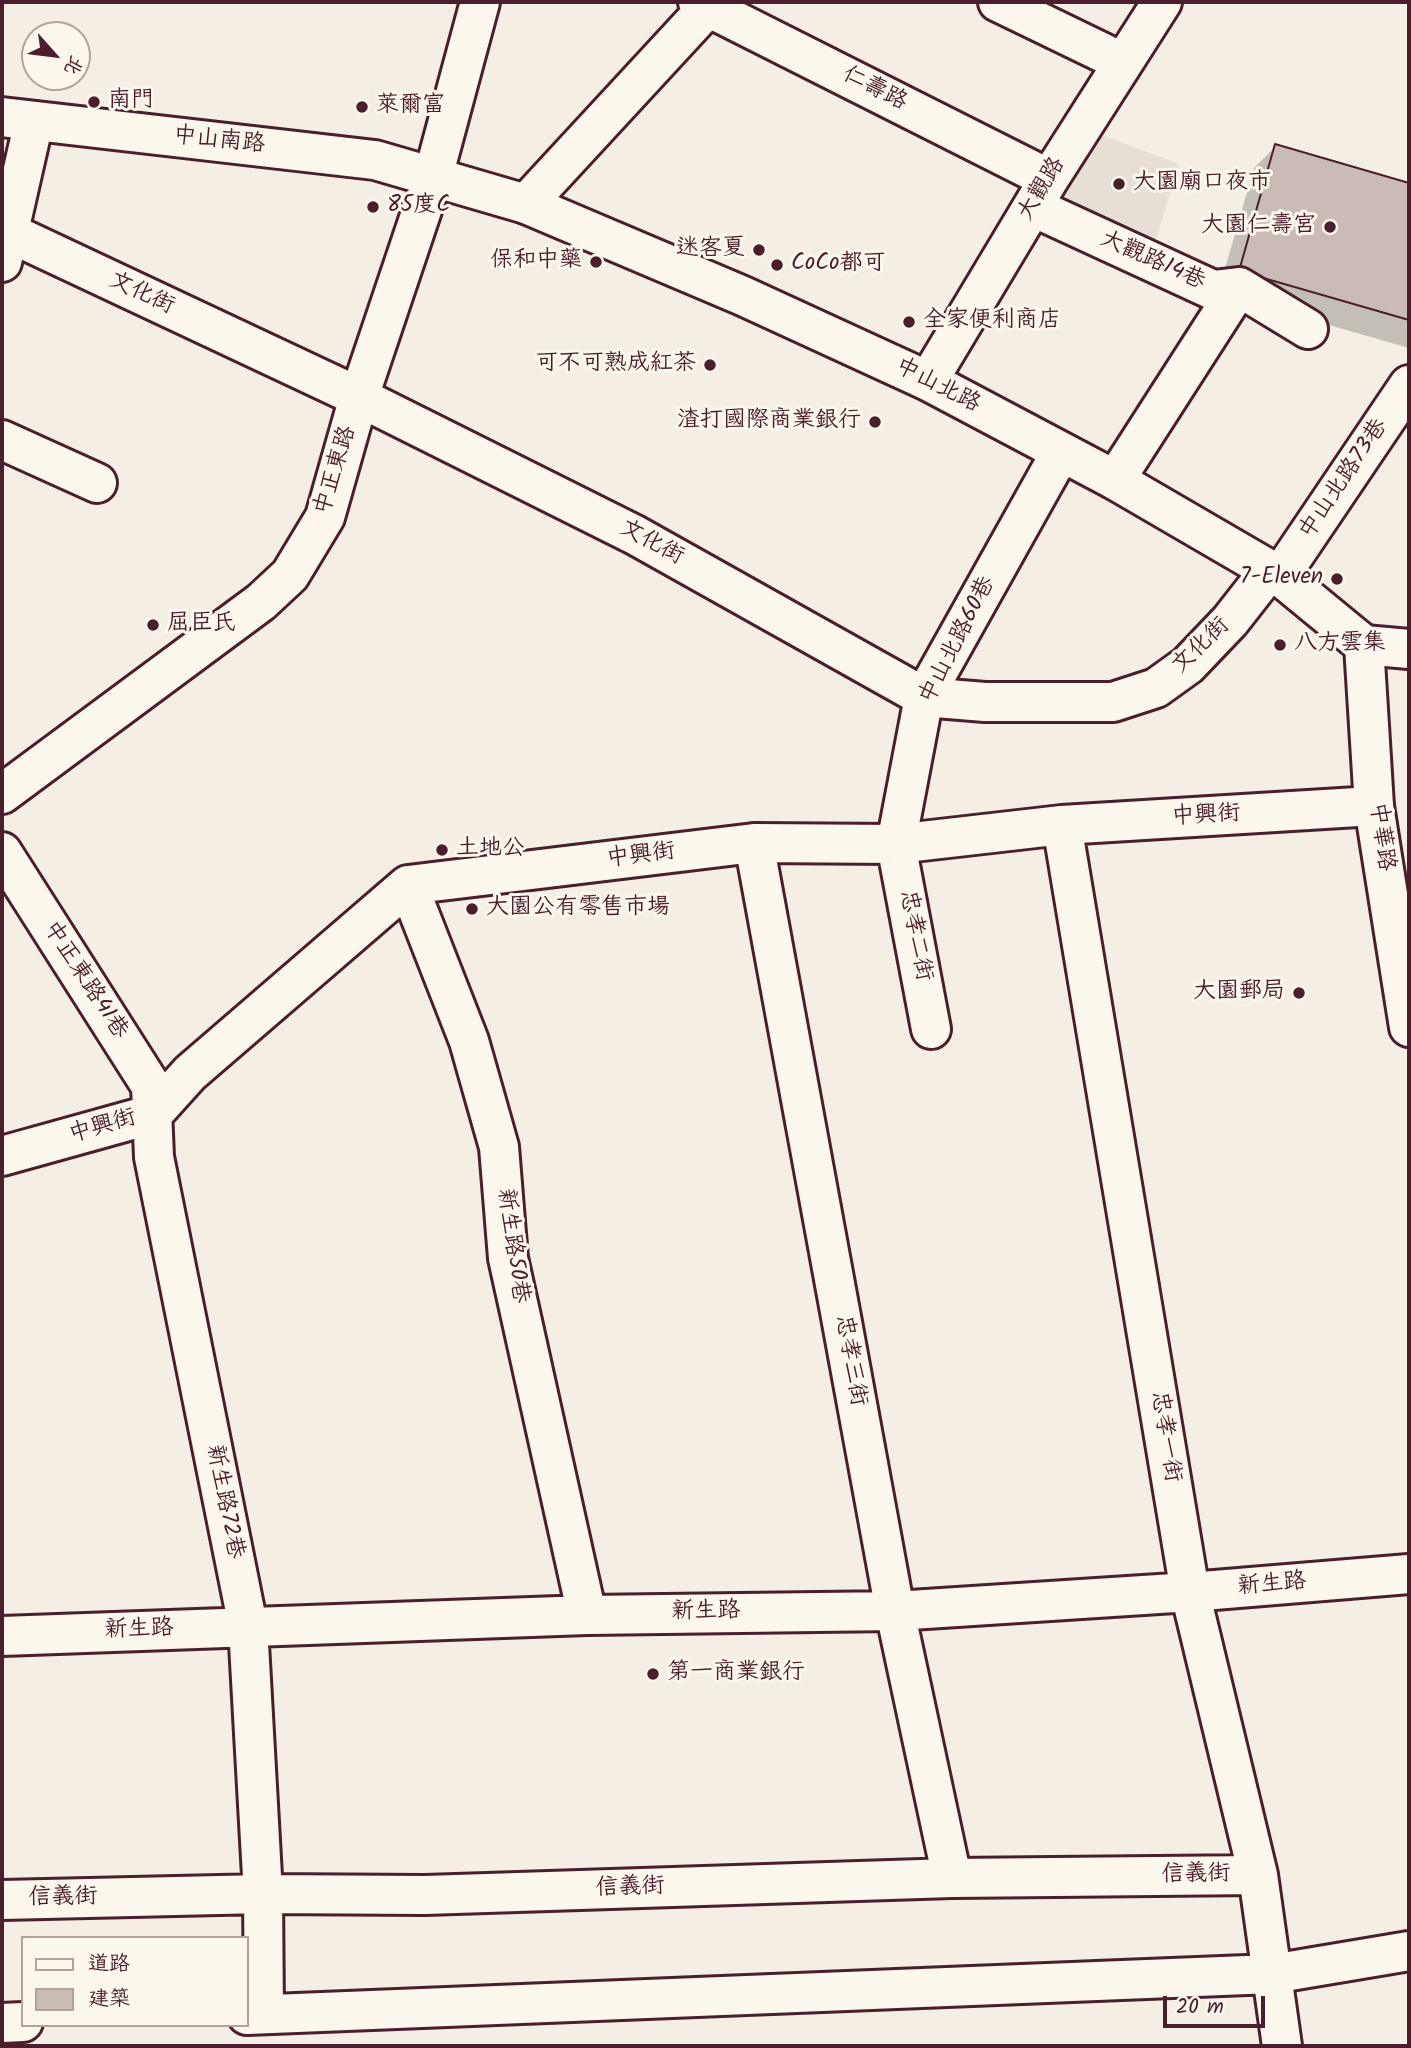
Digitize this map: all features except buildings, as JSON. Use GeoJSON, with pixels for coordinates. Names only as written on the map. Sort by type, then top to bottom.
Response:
{"type":"FeatureCollection","features":[{"type":"Feature","properties":{"kind":"street","name":"中正東路"},"geometry":{"type":"LineString","coordinates":[[2,794],[261,602],[290,575],[325,517],[359,397],[433,177],[480,2]]}},
{"type":"Feature","properties":{"kind":"street"},"geometry":{"type":"LineString","coordinates":[[998,2],[1122,62]]}},
{"type":"Feature","properties":{"kind":"street","name":"大觀路"},"geometry":{"type":"LineString","coordinates":[[928,380],[1122,62],[1162,2]]}},
{"type":"Feature","properties":{"kind":"street"},"geometry":{"type":"LineString","coordinates":[[526,204],[703,4]]}},
{"type":"Feature","properties":{"kind":"street","name":"仁壽路"},"geometry":{"type":"LineString","coordinates":[[703,4],[758,15],[1041,193]]}},
{"type":"Feature","properties":{"kind":"street","name":"中山南路"},"geometry":{"type":"LineString","coordinates":[[18,119],[375,160],[433,177]]}},
{"type":"Feature","properties":{"kind":"street"},"geometry":{"type":"LineString","coordinates":[[6,247],[18,119]]}},
{"type":"Feature","properties":{"kind":"street","name":"中山北路"},"geometry":{"type":"LineString","coordinates":[[433,177],[526,204],[743,296],[928,380],[1115,480],[1275,573],[1364,645]]}},
{"type":"Feature","properties":{"kind":"street","name":"大觀路14巷"},"geometry":{"type":"LineString","coordinates":[[1041,193],[1213,289],[1239,287],[1308,329]]}},
{"type":"Feature","properties":{"kind":"street","name":"文化街"},"geometry":{"type":"LineString","coordinates":[[6,247],[359,397],[635,535],[924,697],[985,702],[1113,702],[1156,688],[1188,665],[1275,573]]}},
{"type":"Feature","properties":{"kind":"street"},"geometry":{"type":"LineString","coordinates":[[1115,480],[1239,287]]}},
{"type":"Feature","properties":{"kind":"street","name":"中山北路73巷"},"geometry":{"type":"LineString","coordinates":[[1275,573],[1409,385]]}},
{"type":"Feature","properties":{"kind":"street"},"geometry":{"type":"LineString","coordinates":[[2,440],[97,483]]}},
{"type":"Feature","properties":{"kind":"street","name":"中山北路60巷"},"geometry":{"type":"LineString","coordinates":[[896,844],[924,697],[1061,452]]}},
{"type":"Feature","properties":{"kind":"street"},"geometry":{"type":"LineString","coordinates":[[1364,645],[1409,649]]}},
{"type":"Feature","properties":{"kind":"street","name":"中華路"},"geometry":{"type":"LineString","coordinates":[[1364,645],[1374,806],[1409,1027]]}},
{"type":"Feature","properties":{"kind":"street","name":"中興街"},"geometry":{"type":"LineString","coordinates":[[2,1156],[153,1114],[190,1073],[408,885],[754,843],[896,844],[1062,825],[1374,806]]}},
{"type":"Feature","properties":{"kind":"street","name":"忠孝一街"},"geometry":{"type":"LineString","coordinates":[[1062,825],[1190,1592],[1258,1875],[1282,2046]]}},
{"type":"Feature","properties":{"kind":"street","name":"忠孝三街"},"geometry":{"type":"LineString","coordinates":[[754,843],[895,1611],[952,1878]]}},
{"type":"Feature","properties":{"kind":"street","name":"忠孝二街"},"geometry":{"type":"LineString","coordinates":[[896,844],[931,1029]]}},
{"type":"Feature","properties":{"kind":"street","name":"中正東路41巷"},"geometry":{"type":"LineString","coordinates":[[2,852],[151,1086],[153,1114]]}},
{"type":"Feature","properties":{"kind":"street","name":"新生路50巷"},"geometry":{"type":"LineString","coordinates":[[408,885],[469,1041],[499,1147],[508,1258],[587,1615]]}},
{"type":"Feature","properties":{"kind":"street","name":"新生路72巷"},"geometry":{"type":"LineString","coordinates":[[153,1114],[154,1157],[248,1626],[263,1894],[256,2015]]}},
{"type":"Feature","properties":{"kind":"street","name":"新生路"},"geometry":{"type":"LineString","coordinates":[[2,1636],[587,1615],[895,1611],[1190,1592],[1409,1574]]}},
{"type":"Feature","properties":{"kind":"street","name":"信義街"},"geometry":{"type":"LineString","coordinates":[[2,1900],[263,1894],[425,1895],[952,1878],[1258,1875]]}},
{"type":"Feature","properties":{"kind":"street"},"geometry":{"type":"LineString","coordinates":[[256,2015],[1272,1974],[1409,1951]]}},
{"type":"Feature","properties":{"kind":"street"},"geometry":{"type":"LineString","coordinates":[[2,2023],[21,2022]]}},
{"type":"Feature","properties":{"kind":"shaded area","name":"大園廟口夜市"},"geometry":{"type":"Polygon","coordinates":[[[1099,134],[1179,164],[1155,243],[1051,204],[1099,134]]]}},
{"type":"Feature","properties":{"kind":"place","name":"南門"},"geometry":{"type":"Point","coordinates":[94,102]}},
{"type":"Feature","properties":{"kind":"place","name":"萊爾富"},"geometry":{"type":"Point","coordinates":[362,107]}},
{"type":"Feature","properties":{"kind":"place","name":"大園廟口夜市"},"geometry":{"type":"Point","coordinates":[1119,184]}},
{"type":"Feature","properties":{"kind":"place","name":"85度C"},"geometry":{"type":"Point","coordinates":[373,207]}},
{"type":"Feature","properties":{"kind":"place","name":"大園仁壽宮"},"geometry":{"type":"Point","coordinates":[1330,227]}},
{"type":"Feature","properties":{"kind":"place","name":"迷客夏"},"geometry":{"type":"Point","coordinates":[759,250]}},
{"type":"Feature","properties":{"kind":"place","name":"保和中藥"},"geometry":{"type":"Point","coordinates":[596,262]}},
{"type":"Feature","properties":{"kind":"place","name":"CoCo都可"},"geometry":{"type":"Point","coordinates":[777,265]}},
{"type":"Feature","properties":{"kind":"place","name":"全家便利商店"},"geometry":{"type":"Point","coordinates":[909,322]}},
{"type":"Feature","properties":{"kind":"place","name":"可不可熟成紅茶"},"geometry":{"type":"Point","coordinates":[710,365]}},
{"type":"Feature","properties":{"kind":"place","name":"渣打國際商業銀行"},"geometry":{"type":"Point","coordinates":[875,422]}},
{"type":"Feature","properties":{"kind":"place","name":"7-Eleven"},"geometry":{"type":"Point","coordinates":[1337,579]}},
{"type":"Feature","properties":{"kind":"place","name":"屈臣氏"},"geometry":{"type":"Point","coordinates":[153,625]}},
{"type":"Feature","properties":{"kind":"place","name":"八方雲集"},"geometry":{"type":"Point","coordinates":[1280,645]}},
{"type":"Feature","properties":{"kind":"place","name":"土地公"},"geometry":{"type":"Point","coordinates":[442,850]}},
{"type":"Feature","properties":{"kind":"place","name":"大園公有零售市場"},"geometry":{"type":"Point","coordinates":[472,909]}},
{"type":"Feature","properties":{"kind":"place","name":"大園郵局"},"geometry":{"type":"Point","coordinates":[1299,993]}},
{"type":"Feature","properties":{"kind":"place","name":"第一商業銀行"},"geometry":{"type":"Point","coordinates":[653,1674]}}]}
